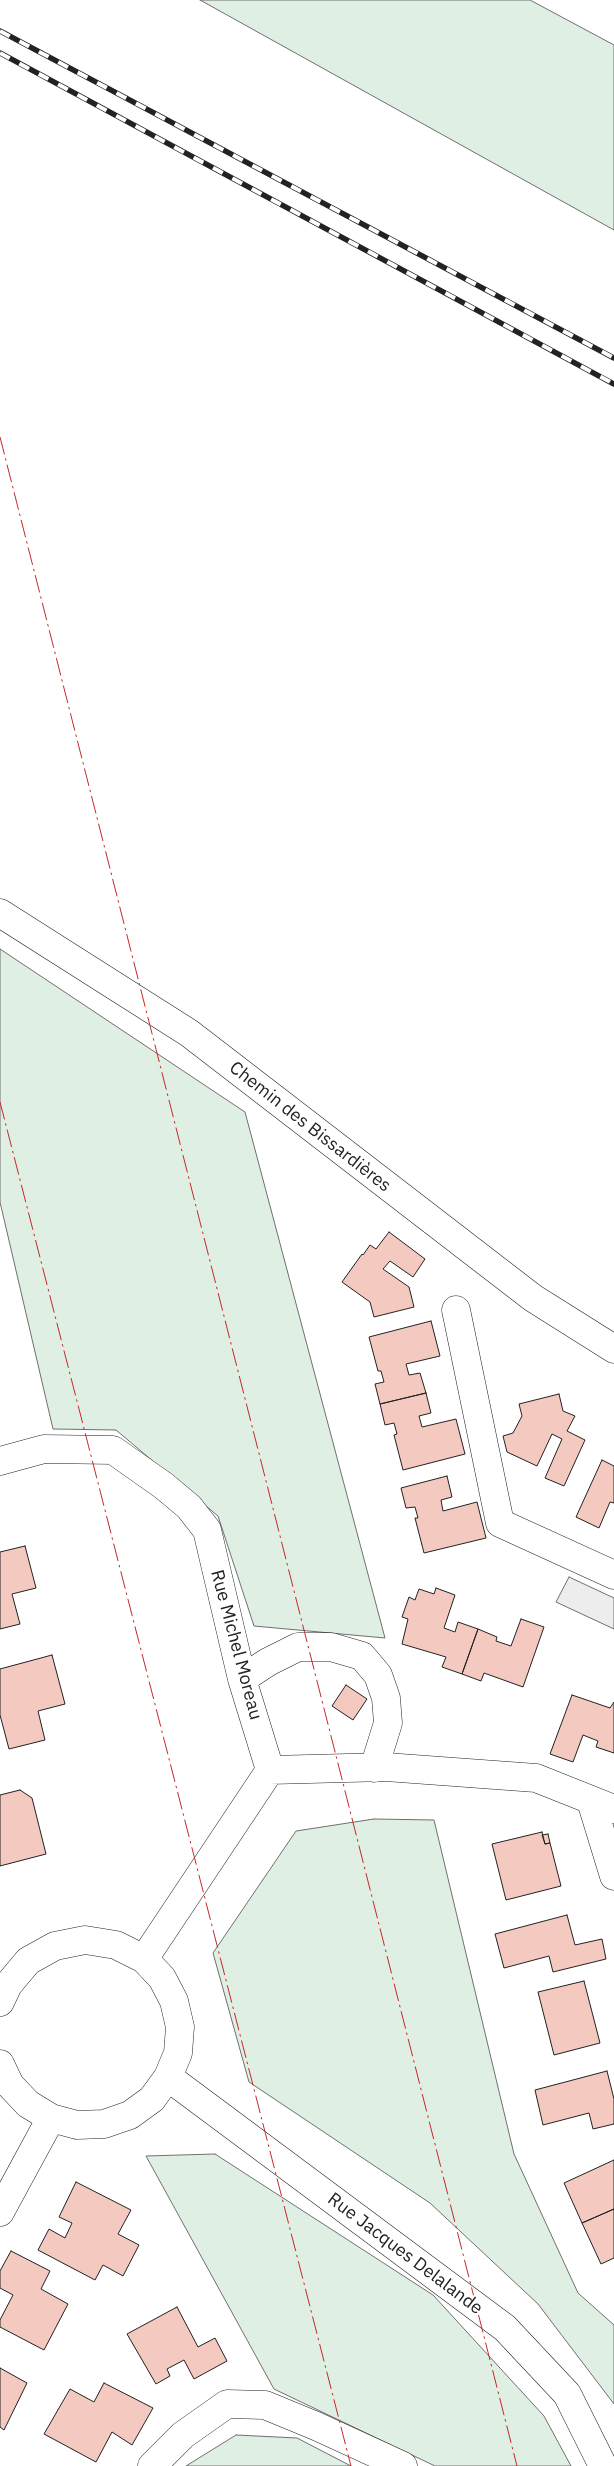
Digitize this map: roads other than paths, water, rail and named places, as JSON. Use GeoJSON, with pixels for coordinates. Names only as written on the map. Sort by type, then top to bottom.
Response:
{"type":"FeatureCollection","features":[{"type":"Feature","properties":{"kind":"street","name":"Chemin des Bissardières"},"geometry":{"type":"LineString","coordinates":[[0,913],[189,1033],[533,1298],[614,1349]]}},
{"type":"Feature","properties":{"kind":"street"},"geometry":{"type":"LineString","coordinates":[[456,1310],[500,1523],[614,1575]]}},
{"type":"Feature","properties":{"kind":"street","name":"Rue Michel Moreau"},"geometry":{"type":"LineString","coordinates":[[0,1461],[44,1449],[113,1450],[164,1486],[189,1507],[207,1530],[242,1679],[270,1770]]}},
{"type":"Feature","properties":{"kind":"street"},"geometry":{"type":"LineString","coordinates":[[242,1679],[268,1662],[298,1647],[331,1647],[362,1656],[378,1675],[386,1698],[388,1723],[374,1768]]}},
{"type":"Feature","properties":{"kind":"street"},"geometry":{"type":"LineString","coordinates":[[144,1959],[270,1770],[386,1767],[536,1778],[603,1805],[614,1876]]}},
{"type":"Feature","properties":{"kind":"street"},"geometry":{"type":"LineString","coordinates":[[0,2064],[10,2085],[28,2104],[51,2118],[77,2125],[104,2124],[130,2115],[152,2099],[168,2078],[178,2053],[180,2027],[174,2001],[162,1978],[144,1959],[116,1945],[85,1940],[54,1946],[28,1961],[3,1989]]}},
{"type":"Feature","properties":{"kind":"street","name":"Rue Jacques Delalande"},"geometry":{"type":"LineString","coordinates":[[168,2078],[505,2328],[566,2394],[603,2466]]}},
{"type":"Feature","properties":{"kind":"street"},"geometry":{"type":"LineString","coordinates":[[0,2212],[51,2118]]}},
{"type":"Feature","properties":{"kind":"street"},"geometry":{"type":"LineString","coordinates":[[152,2466],[183,2435],[227,2404],[265,2405],[403,2466]]}},
{"type":"Feature","properties":{"kind":"railway"},"geometry":{"type":"LineString","coordinates":[[0,31],[614,358]]}},
{"type":"Feature","properties":{"kind":"railway"},"geometry":{"type":"LineString","coordinates":[[0,53],[614,384]]}}]}
